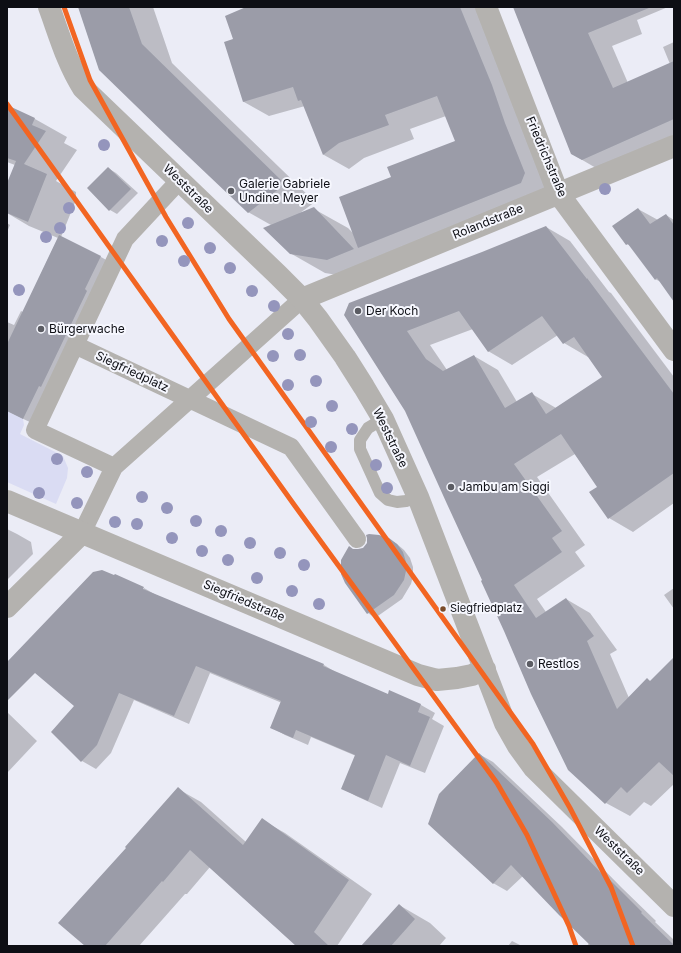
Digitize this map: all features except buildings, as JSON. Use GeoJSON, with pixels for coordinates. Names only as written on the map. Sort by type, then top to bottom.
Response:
{"type":"FeatureCollection","features":[{"type":"Feature","properties":{"kind":"street","name":"Weststraße"},"geometry":{"type":"LineString","coordinates":[[49,7],[68,60],[77,80],[83,88],[302,299],[345,357],[383,419],[418,497],[505,723],[518,746],[534,768],[674,906]]}},
{"type":"Feature","properties":{"kind":"street","name":"Friedrichstraße"},"geometry":{"type":"LineString","coordinates":[[486,7],[558,193],[674,350]]}},
{"type":"Feature","properties":{"kind":"street","name":"Rolandstraße"},"geometry":{"type":"LineString","coordinates":[[302,299],[674,146]]}},
{"type":"Feature","properties":{"kind":"street"},"geometry":{"type":"LineString","coordinates":[[114,467],[35,430],[125,239],[179,181]]}},
{"type":"Feature","properties":{"kind":"street"},"geometry":{"type":"LineString","coordinates":[[7,607],[82,533],[114,467],[302,299]]}},
{"type":"Feature","properties":{"kind":"street","name":"Siegfriedplatz"},"geometry":{"type":"LineString","coordinates":[[75,345],[291,447],[356,539]]}},
{"type":"Feature","properties":{"kind":"street","name":"Siegfriedstraße"},"geometry":{"type":"LineString","coordinates":[[7,501],[418,675],[437,680],[472,675],[485,670]]}},
{"type":"Feature","properties":{"kind":"lane"},"geometry":{"type":"LineString","coordinates":[[383,419],[368,428],[360,440],[360,449],[380,493],[388,500],[406,502],[418,497]]}},
{"type":"Feature","properties":{"kind":"shaded area"},"geometry":{"type":"Polygon","coordinates":[[[7,411],[23,419],[24,425],[20,434],[63,456],[68,468],[67,478],[56,504],[7,482],[7,411]]]}},
{"type":"Feature","properties":{"kind":"transit line"},"geometry":{"type":"LineString","coordinates":[[64,7],[90,80],[166,217],[229,319],[533,744],[570,808],[611,887],[633,946]]}},
{"type":"Feature","properties":{"kind":"transit line"},"geometry":{"type":"LineString","coordinates":[[7,104],[295,506],[497,783],[527,835],[569,926],[576,946]]}},
{"type":"Feature","properties":{"kind":"place","name":"Galerie Gabriele Undine Meyer"},"geometry":{"type":"Point","coordinates":[231,191]}},
{"type":"Feature","properties":{"kind":"place","name":"Der Koch"},"geometry":{"type":"Point","coordinates":[358,311]}},
{"type":"Feature","properties":{"kind":"place","name":"Bürgerwache"},"geometry":{"type":"Point","coordinates":[41,329]}},
{"type":"Feature","properties":{"kind":"place","name":"Jambu am Siggi"},"geometry":{"type":"Point","coordinates":[451,487]}},
{"type":"Feature","properties":{"kind":"place","name":"Siegfriedplatz"},"geometry":{"type":"Point","coordinates":[443,609]}},
{"type":"Feature","properties":{"kind":"place","name":"Restlos"},"geometry":{"type":"Point","coordinates":[530,664]}}]}
